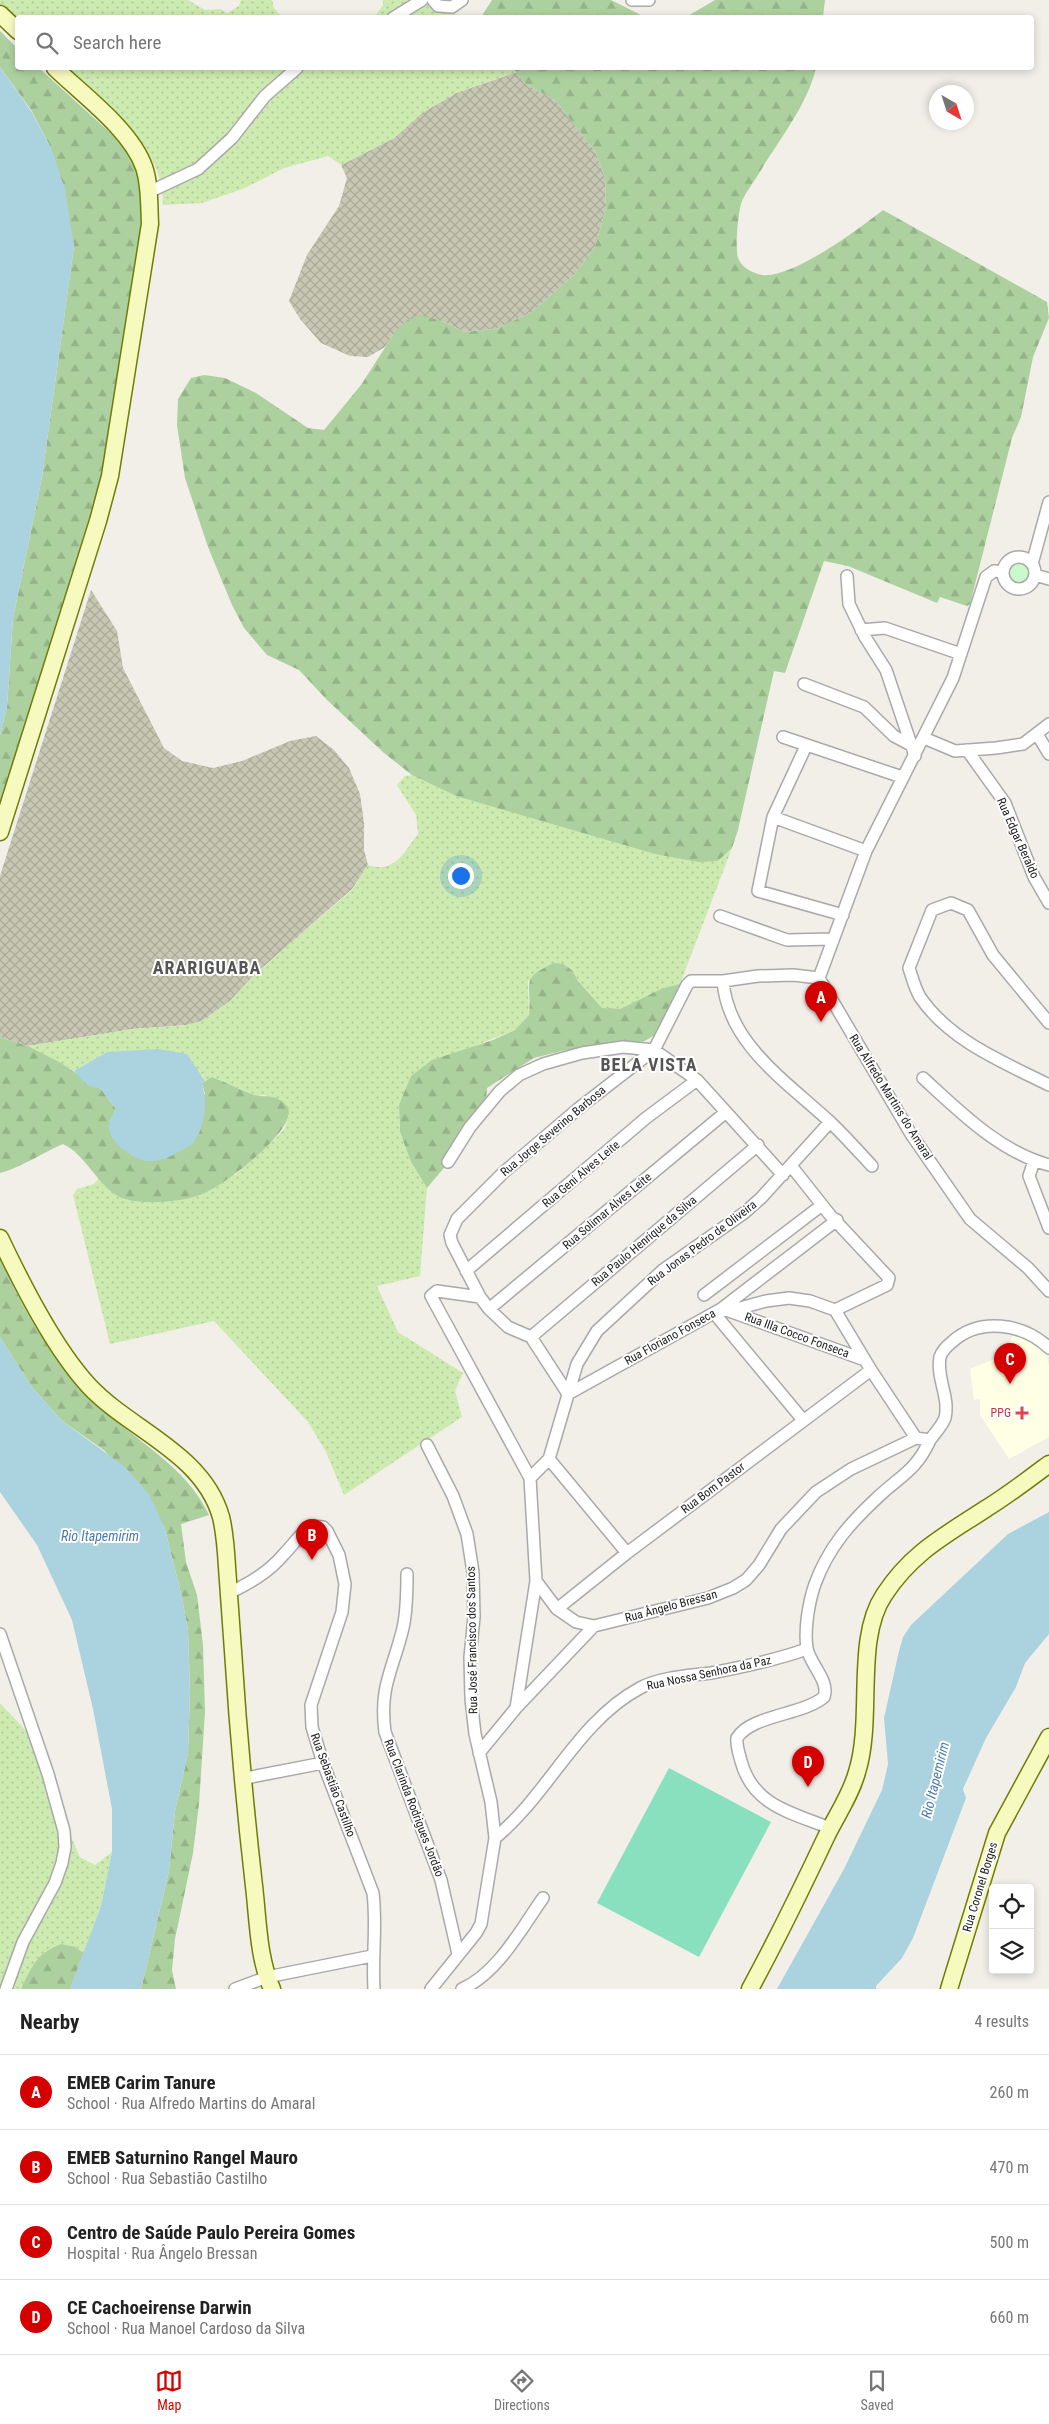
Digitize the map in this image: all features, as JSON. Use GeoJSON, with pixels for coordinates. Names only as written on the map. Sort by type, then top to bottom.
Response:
{"type":"FeatureCollection","features":[{"type":"Feature","properties":{"kind":"street"},"geometry":{"type":"LineString","coordinates":[[398,15],[422,0]]}},
{"type":"Feature","properties":{"kind":"street"},"geometry":{"type":"LineString","coordinates":[[433,0],[438,6],[452,7],[462,0]]}},
{"type":"Feature","properties":{"kind":"street"},"geometry":{"type":"LineString","coordinates":[[632,0],[649,0]]}},
{"type":"Feature","properties":{"kind":"street"},"geometry":{"type":"LineString","coordinates":[[0,14],[15,28]]}},
{"type":"Feature","properties":{"kind":"street"},"geometry":{"type":"LineString","coordinates":[[0,832],[98,521],[110,476],[150,224],[149,192],[144,167],[132,144],[57,70]]}},
{"type":"Feature","properties":{"kind":"street"},"geometry":{"type":"LineString","coordinates":[[149,192],[198,169],[232,138],[265,96],[295,70]]}},
{"type":"Feature","properties":{"kind":"street"},"geometry":{"type":"LineString","coordinates":[[1049,502],[1034,570],[1030,585],[1019,590],[1006,584],[1003,572],[1008,561],[1014,558],[1025,558],[1034,570],[1049,579]]}},
{"type":"Feature","properties":{"kind":"street"},"geometry":{"type":"LineString","coordinates":[[819,978],[866,851],[913,751],[924,738],[954,678],[986,577],[994,571],[1003,572]]}},
{"type":"Feature","properties":{"kind":"street"},"geometry":{"type":"LineString","coordinates":[[847,576],[849,604],[861,630],[886,670],[913,751]]}},
{"type":"Feature","properties":{"kind":"street"},"geometry":{"type":"LineString","coordinates":[[861,630],[885,628],[961,654]]}},
{"type":"Feature","properties":{"kind":"street"},"geometry":{"type":"LineString","coordinates":[[804,684],[864,707],[894,736],[913,751]]}},
{"type":"Feature","properties":{"kind":"street"},"geometry":{"type":"LineString","coordinates":[[924,738],[955,751],[1023,744],[1049,724]]}},
{"type":"Feature","properties":{"kind":"street"},"geometry":{"type":"LineString","coordinates":[[1037,734],[1049,754]]}},
{"type":"Feature","properties":{"kind":"street"},"geometry":{"type":"LineString","coordinates":[[783,737],[902,777]]}},
{"type":"Feature","properties":{"kind":"street"},"geometry":{"type":"LineString","coordinates":[[806,746],[773,817],[758,892],[843,916]]}},
{"type":"Feature","properties":{"kind":"street","name":"Rua Edgar Beraldo"},"geometry":{"type":"LineString","coordinates":[[967,750],[1005,803],[1034,877],[1049,903]]}},
{"type":"Feature","properties":{"kind":"street"},"geometry":{"type":"LineString","coordinates":[[773,817],[866,851]]}},
{"type":"Feature","properties":{"kind":"street"},"geometry":{"type":"LineString","coordinates":[[1049,1023],[993,955],[968,910],[951,903],[932,910],[909,968],[919,996],[941,1022],[977,1049],[1049,1085]]}},
{"type":"Feature","properties":{"kind":"street"},"geometry":{"type":"LineString","coordinates":[[720,916],[787,940],[833,939]]}},
{"type":"Feature","properties":{"kind":"street","name":"Rua Jorge Severino Barbosa"},"geometry":{"type":"LineString","coordinates":[[466,1271],[450,1235],[457,1219],[504,1172],[579,1108],[654,1050],[687,985],[691,981],[723,981],[758,976],[793,975],[819,978]]}},
{"type":"Feature","properties":{"kind":"street","name":"Rua Alfredo Martins do Amaral"},"geometry":{"type":"LineString","coordinates":[[819,978],[911,1134],[970,1220],[1028,1268],[1049,1291]]}},
{"type":"Feature","properties":{"kind":"street"},"geometry":{"type":"LineString","coordinates":[[723,981],[724,998],[745,1037],[768,1068],[830,1122],[872,1166]]}},
{"type":"Feature","properties":{"kind":"street"},"geometry":{"type":"LineString","coordinates":[[448,1162],[470,1127],[500,1091],[519,1075],[543,1064],[582,1053],[623,1047],[654,1050],[697,1080],[758,1145],[783,1176]]}},
{"type":"Feature","properties":{"kind":"street"},"geometry":{"type":"LineString","coordinates":[[923,1078],[971,1122],[1034,1161],[1049,1165]]}},
{"type":"Feature","properties":{"kind":"street","name":"Rua Geni Alves Leite"},"geometry":{"type":"LineString","coordinates":[[466,1271],[646,1118],[697,1080]]}},
{"type":"Feature","properties":{"kind":"street","name":"Rua Solimar Alves Leite"},"geometry":{"type":"LineString","coordinates":[[489,1310],[726,1112]]}},
{"type":"Feature","properties":{"kind":"street","name":"Rua Jonas Pedro de Oliveira"},"geometry":{"type":"LineString","coordinates":[[549,1459],[577,1364],[597,1331],[663,1270],[744,1213],[783,1176],[830,1122]]}},
{"type":"Feature","properties":{"kind":"street","name":"Rua Paulo Henrique da Silva"},"geometry":{"type":"LineString","coordinates":[[531,1337],[758,1145]]}},
{"type":"Feature","properties":{"kind":"street"},"geometry":{"type":"LineString","coordinates":[[1034,1161],[1029,1176],[1049,1228]]}},
{"type":"Feature","properties":{"kind":"street"},"geometry":{"type":"LineString","coordinates":[[792,1166],[822,1205],[868,1254],[889,1281],[887,1284],[836,1310],[868,1365],[916,1438],[930,1440]]}},
{"type":"Feature","properties":{"kind":"street"},"geometry":{"type":"LineString","coordinates":[[704,1295],[822,1205]]}},
{"type":"Feature","properties":{"kind":"street"},"geometry":{"type":"LineString","coordinates":[[803,1420],[721,1311],[837,1220]]}},
{"type":"Feature","properties":{"kind":"street"},"geometry":{"type":"LineString","coordinates":[[0,1238],[19,1278],[39,1312],[71,1364],[89,1386],[110,1405],[176,1454],[200,1479],[214,1498],[224,1532],[241,1779],[269,1983]]}},
{"type":"Feature","properties":{"kind":"street"},"geometry":{"type":"LineString","coordinates":[[466,1271],[489,1310],[508,1327],[531,1337],[568,1394]]}},
{"type":"Feature","properties":{"kind":"street"},"geometry":{"type":"LineString","coordinates":[[480,1297],[436,1291],[431,1296],[434,1306],[530,1478],[536,1581],[516,1708]]}},
{"type":"Feature","properties":{"kind":"street","name":"Rua Floriano Fonseca"},"geometry":{"type":"LineString","coordinates":[[568,1394],[721,1311],[789,1298],[810,1301],[836,1310]]}},
{"type":"Feature","properties":{"kind":"street","name":"Rua Illa Cocco Fonseca"},"geometry":{"type":"LineString","coordinates":[[721,1311],[868,1365]]}},
{"type":"Feature","properties":{"kind":"street"},"geometry":{"type":"LineString","coordinates":[[830,1828],[777,1807],[758,1795],[744,1772],[736,1741],[742,1731],[759,1722],[794,1711],[824,1697],[826,1688],[807,1649],[807,1625],[814,1586],[827,1556],[846,1528],[878,1497],[912,1470],[922,1458],[930,1440],[944,1420],[947,1405],[940,1371],[940,1356],[946,1347],[959,1335],[978,1326],[996,1325],[1016,1328],[1049,1348]]}},
{"type":"Feature","properties":{"kind":"street","name":"Rua Bom Pastor"},"geometry":{"type":"LineString","coordinates":[[557,1609],[627,1553],[803,1420],[868,1365]]}},
{"type":"Feature","properties":{"kind":"street","name":"Rua Ângelo Bressan"},"geometry":{"type":"LineString","coordinates":[[594,1626],[708,1598],[733,1588],[746,1580],[759,1565],[781,1529],[816,1492],[851,1469],[916,1438]]}},
{"type":"Feature","properties":{"kind":"street","name":"Rua José Francisco dos Santos"},"geometry":{"type":"LineString","coordinates":[[427,1445],[453,1496],[466,1534],[470,1553],[473,1572],[474,1617],[470,1657],[471,1700],[496,1838],[484,1914],[476,1933],[431,1989]]}},
{"type":"Feature","properties":{"kind":"street"},"geometry":{"type":"LineString","coordinates":[[530,1478],[549,1459],[627,1553]]}},
{"type":"Feature","properties":{"kind":"street"},"geometry":{"type":"LineString","coordinates":[[750,1989],[783,1926],[859,1766],[866,1724],[868,1650],[872,1626],[883,1597],[904,1568],[929,1546],[989,1507],[1049,1464]]}},
{"type":"Feature","properties":{"kind":"street","name":"Rua Sebastião Castilho"},"geometry":{"type":"LineString","coordinates":[[229,1593],[250,1584],[267,1571],[306,1530],[317,1525],[327,1531],[339,1555],[345,1584],[342,1612],[311,1705],[312,1727],[323,1763],[373,1893],[376,1914],[372,1956],[374,1989]]}},
{"type":"Feature","properties":{"kind":"street","name":"Rua Clarinda Rodrigues Jordão"},"geometry":{"type":"LineString","coordinates":[[407,1574],[407,1599],[403,1627],[384,1692],[382,1708],[385,1732],[441,1880],[458,1954]]}},
{"type":"Feature","properties":{"kind":"street"},"geometry":{"type":"LineString","coordinates":[[536,1581],[557,1609],[576,1622],[594,1626]]}},
{"type":"Feature","properties":{"kind":"street"},"geometry":{"type":"LineString","coordinates":[[479,1752],[516,1708],[594,1626]]}},
{"type":"Feature","properties":{"kind":"street"},"geometry":{"type":"LineString","coordinates":[[0,1634],[48,1774],[64,1831],[65,1846],[62,1863],[55,1883],[23,1942],[6,1989]]}},
{"type":"Feature","properties":{"kind":"street","name":"Rua Nossa Senhora da Paz"},"geometry":{"type":"LineString","coordinates":[[496,1838],[519,1817],[565,1756],[620,1700],[642,1687],[664,1680],[743,1667],[807,1649]]}},
{"type":"Feature","properties":{"kind":"street","name":"Rua Coronel Borges"},"geometry":{"type":"LineString","coordinates":[[949,1989],[997,1833],[1049,1737]]}},
{"type":"Feature","properties":{"kind":"street"},"geometry":{"type":"LineString","coordinates":[[241,1779],[323,1763]]}},
{"type":"Feature","properties":{"kind":"street"},"geometry":{"type":"LineString","coordinates":[[462,1989],[482,1977],[498,1961],[543,1898]]}},
{"type":"Feature","properties":{"kind":"street"},"geometry":{"type":"LineString","coordinates":[[235,1989],[269,1983],[372,1956]]}},
{"type":"Feature","properties":{"kind":"shaded area"},"geometry":{"type":"Polygon","coordinates":[[[517,72],[526,84],[556,101],[595,151],[605,177],[606,208],[595,247],[575,274],[532,312],[496,329],[464,332],[442,321],[395,332],[385,347],[368,357],[350,356],[321,343],[300,319],[289,301],[307,255],[339,206],[347,178],[341,165],[394,138],[422,113],[456,93],[517,72]]]}},
{"type":"Feature","properties":{"kind":"shaded area"},"geometry":{"type":"Polygon","coordinates":[[[91,590],[117,631],[123,668],[164,748],[182,761],[213,768],[242,761],[290,741],[316,736],[334,750],[349,768],[360,794],[364,823],[364,850],[368,865],[352,889],[254,975],[230,1001],[202,1021],[187,1025],[133,1029],[28,1046],[0,1037],[0,876],[91,590]]]}},
{"type":"Feature","properties":{"kind":"shaded area"},"geometry":{"type":"Polygon","coordinates":[[[1014,1333],[1025,1336],[1045,1349],[1049,1365],[1049,1437],[1009,1459],[980,1415],[980,1399],[974,1400],[970,1369],[1004,1355],[1014,1333]]]}},
{"type":"Feature","properties":{"kind":"green space"},"geometry":{"type":"Polygon","coordinates":[[[0,0],[188,0],[205,10],[221,9],[227,13],[239,6],[241,0],[272,0],[274,8],[280,15],[15,15],[15,25],[0,11],[0,0]]]}},
{"type":"Feature","properties":{"kind":"green space"},"geometry":{"type":"Polygon","coordinates":[[[383,0],[434,0],[432,11],[462,15],[376,15],[383,5],[383,0]]]}},
{"type":"Feature","properties":{"kind":"green space"},"geometry":{"type":"Polygon","coordinates":[[[492,0],[611,0],[641,15],[482,15],[492,0]]]}},
{"type":"Feature","properties":{"kind":"green space"},"geometry":{"type":"Polygon","coordinates":[[[715,0],[825,0],[823,15],[689,15],[715,0]]]}},
{"type":"Feature","properties":{"kind":"green space"},"geometry":{"type":"Polygon","coordinates":[[[0,31],[15,46],[15,70],[41,70],[127,148],[148,194],[105,472],[0,827],[0,735],[7,707],[13,618],[42,477],[74,246],[51,148],[31,110],[0,67],[0,31]]]}},
{"type":"Feature","properties":{"kind":"green space"},"geometry":{"type":"Polygon","coordinates":[[[63,70],[515,70],[517,72],[456,93],[422,113],[394,138],[341,165],[328,156],[284,168],[245,188],[202,203],[163,205],[159,176],[147,152],[130,132],[63,70]]]}},
{"type":"Feature","properties":{"kind":"green space"},"geometry":{"type":"Polygon","coordinates":[[[515,70],[815,70],[799,110],[742,201],[738,221],[737,246],[738,258],[744,266],[758,274],[770,275],[786,271],[804,263],[841,241],[883,210],[1047,302],[1049,318],[1033,357],[1021,417],[1012,438],[970,604],[967,606],[940,597],[937,603],[848,566],[824,561],[785,673],[774,671],[738,830],[732,848],[718,861],[698,862],[655,854],[456,796],[412,775],[384,753],[327,700],[299,670],[267,655],[244,628],[232,605],[208,547],[185,478],[177,425],[178,399],[191,378],[204,375],[225,378],[256,393],[308,428],[324,430],[361,385],[395,332],[406,321],[420,315],[442,321],[464,332],[496,329],[532,312],[575,274],[595,247],[606,208],[605,177],[595,151],[556,101],[526,84],[515,70]]]}},
{"type":"Feature","properties":{"kind":"green space"},"geometry":{"type":"Polygon","coordinates":[[[1019,562],[1027,565],[1030,573],[1027,581],[1019,584],[1011,581],[1008,573],[1011,565],[1019,562]]]}},
{"type":"Feature","properties":{"kind":"green space"},"geometry":{"type":"Polygon","coordinates":[[[412,775],[456,796],[718,861],[732,848],[680,984],[663,988],[620,1009],[602,1008],[578,981],[573,970],[528,981],[529,1015],[515,1030],[467,1049],[399,1105],[400,1132],[411,1162],[427,1188],[420,1276],[377,1286],[398,1332],[463,1373],[455,1391],[462,1417],[344,1495],[326,1452],[308,1422],[214,1321],[110,1344],[73,1195],[77,1189],[94,1184],[99,1178],[109,1188],[235,1175],[285,1128],[289,1115],[265,1095],[256,1096],[213,1077],[205,1081],[202,1075],[107,1052],[74,1071],[28,1046],[133,1029],[187,1025],[202,1021],[230,1001],[254,975],[352,890],[368,865],[385,866],[398,860],[418,834],[416,815],[397,785],[405,776],[412,775]]]}},
{"type":"Feature","properties":{"kind":"green space"},"geometry":{"type":"Polygon","coordinates":[[[554,963],[563,964],[573,971],[578,981],[602,1008],[620,1009],[663,988],[680,984],[668,1019],[659,1033],[639,1044],[566,1050],[534,1058],[487,1088],[485,1119],[427,1188],[411,1162],[400,1132],[399,1105],[411,1076],[432,1060],[493,1040],[515,1030],[529,1015],[529,988],[532,978],[543,968],[554,963]]]}},
{"type":"Feature","properties":{"kind":"green space"},"geometry":{"type":"Polygon","coordinates":[[[0,1037],[28,1046],[61,1063],[79,1075],[87,1084],[101,1089],[116,1109],[110,1123],[111,1134],[130,1153],[205,1094],[202,1083],[212,1077],[254,1095],[274,1097],[288,1108],[288,1118],[270,1144],[239,1171],[224,1182],[200,1195],[183,1199],[143,1202],[118,1196],[105,1186],[76,1153],[63,1144],[0,1173],[0,1037]]]}},
{"type":"Feature","properties":{"kind":"green space"},"geometry":{"type":"Polygon","coordinates":[[[0,1257],[30,1317],[68,1373],[99,1406],[174,1468],[199,1498],[209,1515],[181,1524],[186,1562],[197,1595],[203,1645],[205,1712],[199,1804],[193,1853],[175,1939],[172,1970],[176,1989],[141,1989],[169,1871],[175,1811],[188,1753],[190,1691],[188,1630],[181,1593],[164,1526],[105,1451],[61,1420],[31,1386],[0,1337],[0,1257]]]}},
{"type":"Feature","properties":{"kind":"green space"},"geometry":{"type":"Polygon","coordinates":[[[0,1703],[47,1753],[62,1816],[80,1857],[95,1865],[112,1852],[101,1906],[84,1953],[75,1947],[21,1989],[0,1989],[0,1703]]]}},
{"type":"Feature","properties":{"kind":"green space"},"geometry":{"type":"Polygon","coordinates":[[[669,1768],[771,1822],[699,1957],[597,1903],[669,1768]]]}},
{"type":"Feature","properties":{"kind":"green space"},"geometry":{"type":"Polygon","coordinates":[[[61,1944],[75,1947],[84,1953],[70,1989],[21,1989],[28,1974],[40,1957],[61,1944]]]}},
{"type":"Feature","properties":{"kind":"water"},"geometry":{"type":"Polygon","coordinates":[[[0,67],[31,111],[51,148],[65,189],[74,246],[42,477],[13,618],[7,707],[0,735],[0,67]]]}},
{"type":"Feature","properties":{"kind":"water"},"geometry":{"type":"Polygon","coordinates":[[[158,1049],[187,1054],[205,1081],[202,1083],[205,1098],[204,1113],[201,1128],[193,1143],[167,1158],[146,1161],[126,1152],[115,1141],[109,1129],[109,1122],[116,1109],[101,1089],[87,1085],[74,1071],[107,1052],[158,1049]]]}},
{"type":"Feature","properties":{"kind":"water","name":"Rio Itapemirim"},"geometry":{"type":"Polygon","coordinates":[[[0,1337],[31,1386],[61,1420],[125,1467],[149,1494],[164,1526],[181,1593],[188,1630],[190,1691],[188,1753],[175,1811],[169,1871],[141,1989],[70,1989],[101,1906],[112,1852],[112,1809],[93,1709],[72,1620],[37,1545],[0,1492],[0,1337]]]}},
{"type":"Feature","properties":{"kind":"water","name":"Rio Itapemirim"},"geometry":{"type":"Polygon","coordinates":[[[1049,1512],[1049,1634],[1025,1663],[1016,1687],[986,1738],[963,1789],[966,1798],[913,1938],[902,1958],[876,1986],[876,1989],[777,1989],[844,1869],[882,1790],[888,1764],[884,1718],[903,1637],[911,1625],[1008,1534],[1049,1512]]]}},
{"type":"Feature","properties":{"kind":"place","name":"EMEB Carim Tanure"},"geometry":{"type":"Point","coordinates":[821,1022]}},
{"type":"Feature","properties":{"kind":"place","name":"Centro de Saúde Paulo Pereira Gomes"},"geometry":{"type":"Point","coordinates":[1010,1384]}},
{"type":"Feature","properties":{"kind":"place","name":"PPG"},"geometry":{"type":"Point","coordinates":[1022,1413]}},
{"type":"Feature","properties":{"kind":"place","name":"EMEB Saturnino Rangel Mauro"},"geometry":{"type":"Point","coordinates":[312,1560]}},
{"type":"Feature","properties":{"kind":"place","name":"CE Cachoeirense Darwin"},"geometry":{"type":"Point","coordinates":[808,1787]}},
{"type":"Feature","properties":{"kind":"district","name":"ARARIGUABA"},"geometry":{"type":"Point","coordinates":[207,967]}},
{"type":"Feature","properties":{"kind":"district","name":"BELA VISTA"},"geometry":{"type":"Point","coordinates":[649,1064]}}]}
